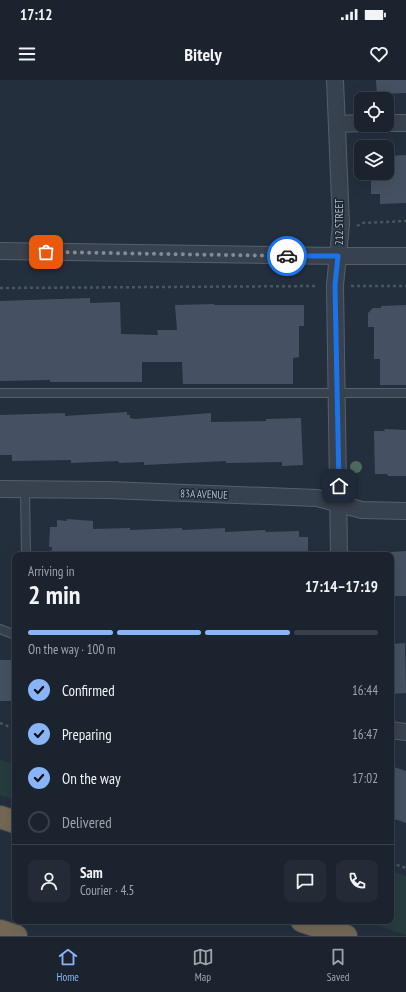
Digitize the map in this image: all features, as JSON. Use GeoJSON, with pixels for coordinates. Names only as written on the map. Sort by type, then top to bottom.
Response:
{"type":"FeatureCollection","features":[{"type":"Feature","properties":{"kind":"highway"},"geometry":{"type":"LineString","coordinates":[[0,817],[12,821]]}},
{"type":"Feature","properties":{"kind":"highway"},"geometry":{"type":"LineString","coordinates":[[311,924],[346,936]]}},
{"type":"Feature","properties":{"kind":"highway"},"geometry":{"type":"LineString","coordinates":[[0,930],[16,936]]}},
{"type":"Feature","properties":{"kind":"street","name":"212 STREET"},"geometry":{"type":"LineString","coordinates":[[335,80],[340,224],[335,285],[339,552]]}},
{"type":"Feature","properties":{"kind":"street"},"geometry":{"type":"LineString","coordinates":[[394,123],[406,123]]}},
{"type":"Feature","properties":{"kind":"street"},"geometry":{"type":"LineString","coordinates":[[337,124],[354,124]]}},
{"type":"Feature","properties":{"kind":"street"},"geometry":{"type":"LineString","coordinates":[[0,252],[406,256]]}},
{"type":"Feature","properties":{"kind":"street","name":"83A AVENUE"},"geometry":{"type":"LineString","coordinates":[[0,489],[116,490],[316,498],[362,510],[406,511]]}},
{"type":"Feature","properties":{"kind":"street"},"geometry":{"type":"LineString","coordinates":[[394,730],[406,732]]}},
{"type":"Feature","properties":{"kind":"lane"},"geometry":{"type":"LineString","coordinates":[[0,393],[406,393]]}},
{"type":"Feature","properties":{"kind":"lane"},"geometry":{"type":"LineString","coordinates":[[25,489],[26,552]]}},
{"type":"Feature","properties":{"kind":"lane"},"geometry":{"type":"LineString","coordinates":[[0,629],[12,634]]}},
{"type":"Feature","properties":{"kind":"path"},"geometry":{"type":"LineString","coordinates":[[354,228],[362,223],[406,221]]}},
{"type":"Feature","properties":{"kind":"path"},"geometry":{"type":"LineString","coordinates":[[0,288],[322,285]]}},
{"type":"Feature","properties":{"kind":"path"},"geometry":{"type":"LineString","coordinates":[[350,286],[406,286]]}},
{"type":"Feature","properties":{"kind":"path"},"geometry":{"type":"LineString","coordinates":[[0,724],[12,728]]}},
{"type":"Feature","properties":{"kind":"path"},"geometry":{"type":"LineString","coordinates":[[394,864],[406,868]]}},
{"type":"Feature","properties":{"kind":"green space"},"geometry":{"type":"Polygon","coordinates":[[[0,760],[12,763],[12,799],[0,795],[0,760]]]}},
{"type":"Feature","properties":{"kind":"green space"},"geometry":{"type":"Polygon","coordinates":[[[394,872],[406,876],[406,935],[374,924],[394,924],[394,872]]]}},
{"type":"Feature","properties":{"kind":"building"},"geometry":{"type":"Polygon","coordinates":[[[376,80],[406,80],[406,93],[377,92],[376,80]]]}},
{"type":"Feature","properties":{"kind":"building"},"geometry":{"type":"Polygon","coordinates":[[[406,155],[406,203],[380,204],[380,194],[371,194],[371,180],[394,180],[394,156],[406,155]]]}},
{"type":"Feature","properties":{"kind":"building"},"geometry":{"type":"Polygon","coordinates":[[[90,298],[90,303],[120,302],[121,334],[158,335],[157,330],[177,330],[175,305],[304,305],[304,326],[299,326],[299,357],[293,358],[293,384],[183,384],[182,362],[142,362],[142,382],[50,382],[50,380],[0,381],[0,301],[90,298]]]}},
{"type":"Feature","properties":{"kind":"building"},"geometry":{"type":"Polygon","coordinates":[[[406,305],[406,385],[380,385],[380,359],[374,359],[374,327],[368,327],[368,313],[373,308],[381,308],[381,306],[406,305]]]}},
{"type":"Feature","properties":{"kind":"building"},"geometry":{"type":"Polygon","coordinates":[[[127,412],[127,415],[130,415],[130,418],[135,419],[211,413],[211,422],[266,421],[266,419],[301,418],[303,465],[282,466],[282,462],[226,463],[226,461],[144,465],[144,462],[119,463],[118,461],[71,463],[71,460],[12,461],[12,455],[0,455],[0,415],[65,413],[65,416],[127,412]]]}},
{"type":"Feature","properties":{"kind":"building"},"geometry":{"type":"Polygon","coordinates":[[[384,429],[406,430],[406,476],[375,474],[374,431],[385,431],[384,429]]]}},
{"type":"Feature","properties":{"kind":"building"},"geometry":{"type":"Polygon","coordinates":[[[67,519],[93,521],[93,529],[130,528],[130,530],[182,528],[182,530],[225,528],[225,532],[265,530],[266,532],[299,531],[299,537],[308,537],[308,552],[51,552],[52,547],[49,547],[50,527],[57,527],[57,520],[67,521],[67,519]]]}},
{"type":"Feature","properties":{"kind":"building"},"geometry":{"type":"Polygon","coordinates":[[[406,551],[406,596],[394,596],[394,552],[391,552],[406,551]]]}},
{"type":"Feature","properties":{"kind":"building"},"geometry":{"type":"Polygon","coordinates":[[[405,643],[406,693],[394,694],[394,644],[405,643]]]}},
{"type":"Feature","properties":{"kind":"building"},"geometry":{"type":"Polygon","coordinates":[[[0,660],[12,660],[12,701],[0,701],[0,660]]]}},
{"type":"Feature","properties":{"kind":"building"},"geometry":{"type":"Polygon","coordinates":[[[394,767],[406,771],[406,823],[394,819],[394,767]]]}},
{"type":"Feature","properties":{"kind":"way so far"},"geometry":{"type":"LineString","coordinates":[[46,252],[287,256]]}},
{"type":"Feature","properties":{"kind":"route"},"geometry":{"type":"LineString","coordinates":[[287,256],[338,256],[335,285],[339,486]]}}]}
